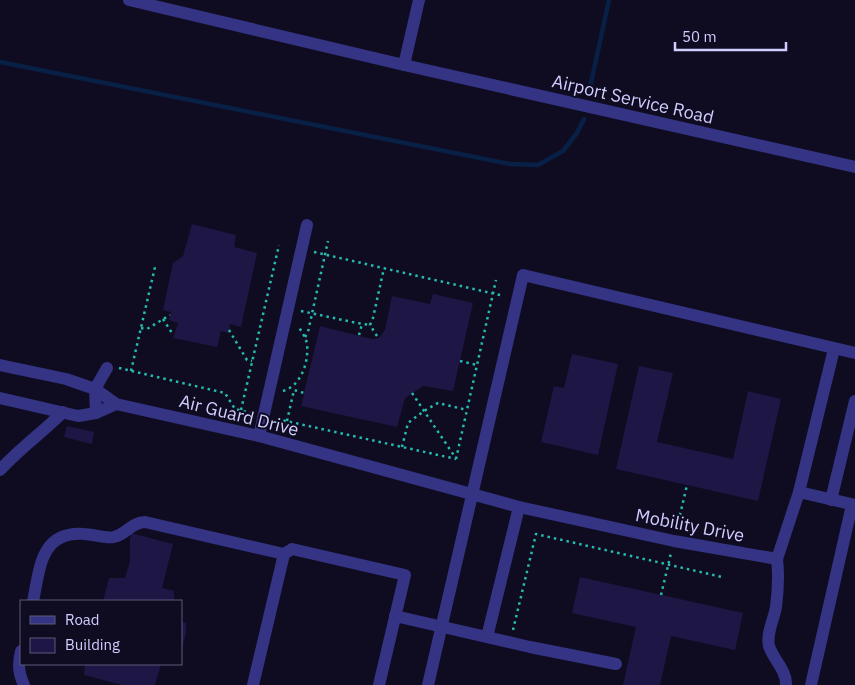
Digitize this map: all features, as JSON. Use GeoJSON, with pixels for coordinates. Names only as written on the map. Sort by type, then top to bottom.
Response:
{"type":"FeatureCollection","features":[{"type":"Feature","properties":{"kind":"lane","name":"Airport Service Road"},"geometry":{"type":"LineString","coordinates":[[129,0],[404,65],[855,167]]}},
{"type":"Feature","properties":{"kind":"lane"},"geometry":{"type":"LineString","coordinates":[[404,65],[419,0]]}},
{"type":"Feature","properties":{"kind":"lane"},"geometry":{"type":"LineString","coordinates":[[259,436],[307,225]]}},
{"type":"Feature","properties":{"kind":"lane"},"geometry":{"type":"LineString","coordinates":[[428,685],[523,275],[855,354]]}},
{"type":"Feature","properties":{"kind":"lane"},"geometry":{"type":"LineString","coordinates":[[786,685],[783,672],[772,652],[768,639],[776,608],[779,577],[777,559],[799,492],[834,349]]}},
{"type":"Feature","properties":{"kind":"lane","name":"Air Guard Drive"},"geometry":{"type":"LineString","coordinates":[[0,364],[66,379],[95,389],[116,404],[259,436],[472,494]]}},
{"type":"Feature","properties":{"kind":"lane"},"geometry":{"type":"LineString","coordinates":[[96,413],[95,389],[112,368]]}},
{"type":"Feature","properties":{"kind":"lane"},"geometry":{"type":"LineString","coordinates":[[0,398],[78,416],[96,413],[116,404]]}},
{"type":"Feature","properties":{"kind":"lane"},"geometry":{"type":"LineString","coordinates":[[831,500],[855,402]]}},
{"type":"Feature","properties":{"kind":"lane"},"geometry":{"type":"LineString","coordinates":[[0,470],[10,458],[45,430],[63,412]]}},
{"type":"Feature","properties":{"kind":"lane"},"geometry":{"type":"LineString","coordinates":[[799,492],[853,505],[811,685]]}},
{"type":"Feature","properties":{"kind":"lane","name":"Mobility Drive"},"geometry":{"type":"LineString","coordinates":[[472,494],[674,541],[777,559]]}},
{"type":"Feature","properties":{"kind":"lane"},"geometry":{"type":"LineString","coordinates":[[487,637],[519,506]]}},
{"type":"Feature","properties":{"kind":"lane"},"geometry":{"type":"LineString","coordinates":[[33,600],[44,554],[60,536],[72,533],[114,537],[136,523],[145,522],[284,554]]}},
{"type":"Feature","properties":{"kind":"lane"},"geometry":{"type":"LineString","coordinates":[[253,685],[284,554],[292,549],[405,575],[379,685]]}},
{"type":"Feature","properties":{"kind":"lane"},"geometry":{"type":"LineString","coordinates":[[395,616],[616,664]]}},
{"type":"Feature","properties":{"kind":"lane"},"geometry":{"type":"LineString","coordinates":[[20,655],[18,664],[19,674],[24,685]]}},
{"type":"Feature","properties":{"kind":"path"},"geometry":{"type":"LineString","coordinates":[[305,337],[308,332],[328,240]]}},
{"type":"Feature","properties":{"kind":"path"},"geometry":{"type":"LineString","coordinates":[[241,410],[279,245]]}},
{"type":"Feature","properties":{"kind":"path"},"geometry":{"type":"LineString","coordinates":[[313,251],[506,296]]}},
{"type":"Feature","properties":{"kind":"path"},"geometry":{"type":"LineString","coordinates":[[131,371],[155,267]]}},
{"type":"Feature","properties":{"kind":"path"},"geometry":{"type":"LineString","coordinates":[[377,336],[370,324],[384,268]]}},
{"type":"Feature","properties":{"kind":"path"},"geometry":{"type":"LineString","coordinates":[[456,459],[496,280]]}},
{"type":"Feature","properties":{"kind":"path"},"geometry":{"type":"LineString","coordinates":[[299,310],[362,324],[370,324]]}},
{"type":"Feature","properties":{"kind":"path"},"geometry":{"type":"LineString","coordinates":[[141,328],[147,329],[170,315]]}},
{"type":"Feature","properties":{"kind":"path"},"geometry":{"type":"LineString","coordinates":[[163,319],[172,333]]}},
{"type":"Feature","properties":{"kind":"path"},"geometry":{"type":"LineString","coordinates":[[359,335],[362,324]]}},
{"type":"Feature","properties":{"kind":"path"},"geometry":{"type":"LineString","coordinates":[[298,326],[307,344],[305,363],[297,384],[293,389],[287,421],[456,459]]}},
{"type":"Feature","properties":{"kind":"path"},"geometry":{"type":"LineString","coordinates":[[229,330],[247,360],[252,361]]}},
{"type":"Feature","properties":{"kind":"path"},"geometry":{"type":"LineString","coordinates":[[460,361],[477,365]]}},
{"type":"Feature","properties":{"kind":"path"},"geometry":{"type":"LineString","coordinates":[[112,368],[225,393],[235,409],[255,414]]}},
{"type":"Feature","properties":{"kind":"path"},"geometry":{"type":"LineString","coordinates":[[279,392],[293,389],[304,393]]}},
{"type":"Feature","properties":{"kind":"path"},"geometry":{"type":"LineString","coordinates":[[412,393],[456,459]]}},
{"type":"Feature","properties":{"kind":"path"},"geometry":{"type":"LineString","coordinates":[[402,447],[408,423],[438,403],[467,410]]}},
{"type":"Feature","properties":{"kind":"path"},"geometry":{"type":"LineString","coordinates":[[678,526],[687,485]]}},
{"type":"Feature","properties":{"kind":"path"},"geometry":{"type":"LineString","coordinates":[[513,631],[536,534],[722,577]]}},
{"type":"Feature","properties":{"kind":"path"},"geometry":{"type":"LineString","coordinates":[[661,595],[671,552]]}},
{"type":"Feature","properties":{"kind":"building"},"geometry":{"type":"Polygon","coordinates":[[[192,224],[236,235],[234,247],[257,253],[241,327],[230,324],[229,333],[221,331],[217,347],[173,338],[178,323],[169,320],[171,312],[163,310],[173,263],[183,256],[192,224]]]}},
{"type":"Feature","properties":{"kind":"building"},"geometry":{"type":"Polygon","coordinates":[[[433,294],[473,303],[453,391],[423,386],[405,398],[397,427],[301,406],[320,326],[372,339],[379,338],[385,330],[392,296],[430,304],[433,294]]]}},
{"type":"Feature","properties":{"kind":"building"},"geometry":{"type":"Polygon","coordinates":[[[572,354],[618,364],[598,455],[541,442],[554,386],[564,388],[572,354]]]}},
{"type":"Feature","properties":{"kind":"building"},"geometry":{"type":"Polygon","coordinates":[[[639,366],[673,373],[657,442],[733,459],[748,391],[781,399],[758,501],[616,469],[639,366]]]}},
{"type":"Feature","properties":{"kind":"building"},"geometry":{"type":"Polygon","coordinates":[[[67,426],[94,432],[92,444],[64,437],[67,426]]]}},
{"type":"Feature","properties":{"kind":"building"},"geometry":{"type":"Polygon","coordinates":[[[131,533],[173,544],[162,588],[174,591],[174,600],[103,600],[109,578],[125,578],[130,561],[131,533]]]}},
{"type":"Feature","properties":{"kind":"building"},"geometry":{"type":"Polygon","coordinates":[[[580,577],[743,613],[735,650],[671,636],[660,685],[623,685],[636,627],[572,613],[580,577]]]}},
{"type":"Feature","properties":{"kind":"building"},"geometry":{"type":"Polygon","coordinates":[[[182,622],[186,623],[186,633],[182,648],[182,622]]]}},
{"type":"Feature","properties":{"kind":"building"},"geometry":{"type":"Polygon","coordinates":[[[85,665],[161,665],[155,685],[122,685],[84,675],[85,665]]]}},
{"type":"Feature","properties":{"kind":"waterway"},"geometry":{"type":"LineString","coordinates":[[589,92],[609,0]]}},
{"type":"Feature","properties":{"kind":"waterway"},"geometry":{"type":"LineString","coordinates":[[0,62],[510,164],[538,165],[563,151],[577,133],[584,119]]}}]}
